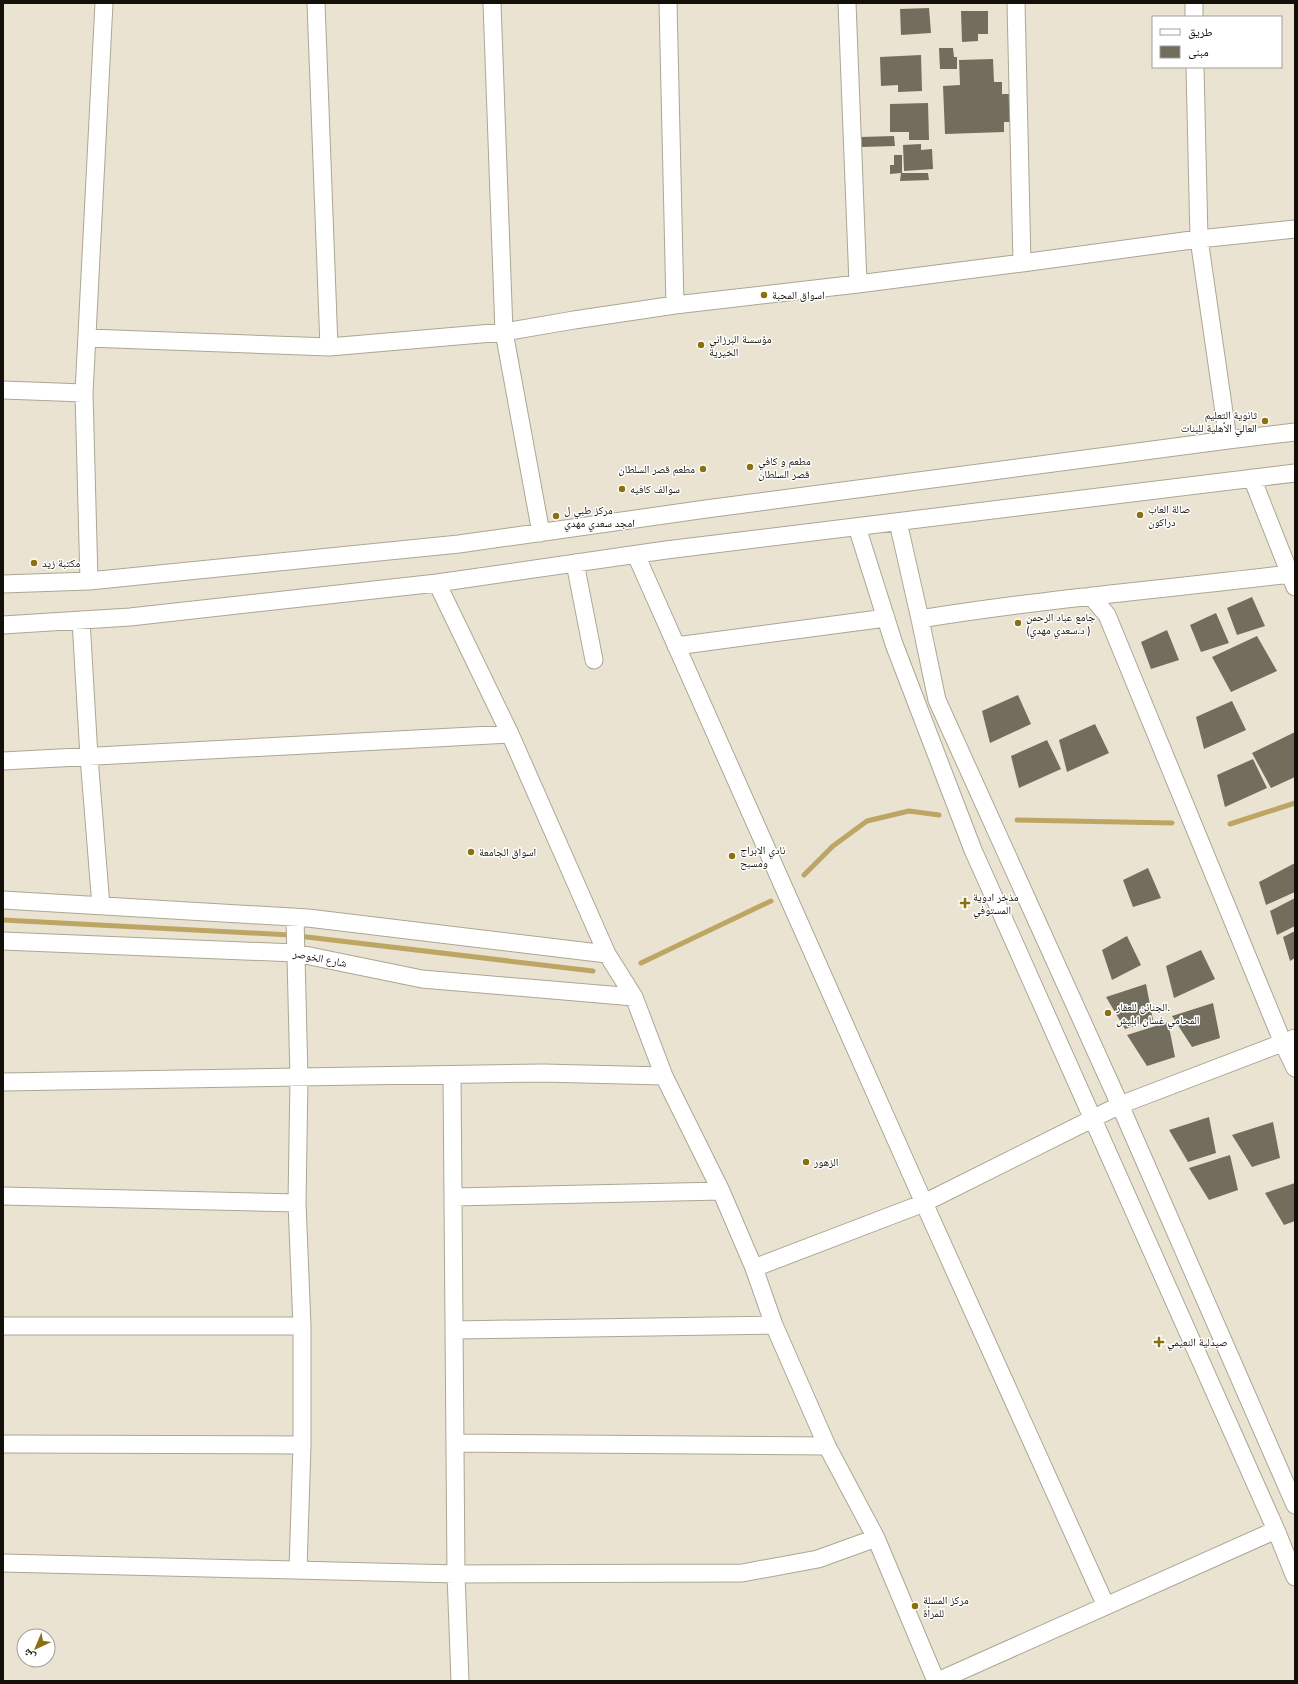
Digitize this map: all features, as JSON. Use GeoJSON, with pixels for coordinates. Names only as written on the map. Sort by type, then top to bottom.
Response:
{"type":"FeatureCollection","features":[{"type":"Feature","properties":{"kind":"street"},"geometry":{"type":"LineString","coordinates":[[89,581],[84,393],[104,3]]}},
{"type":"Feature","properties":{"kind":"street"},"geometry":{"type":"LineString","coordinates":[[316,3],[329,347]]}},
{"type":"Feature","properties":{"kind":"street"},"geometry":{"type":"LineString","coordinates":[[492,3],[504,332],[541,533]]}},
{"type":"Feature","properties":{"kind":"street"},"geometry":{"type":"LineString","coordinates":[[668,3],[675,305]]}},
{"type":"Feature","properties":{"kind":"street"},"geometry":{"type":"LineString","coordinates":[[847,3],[858,284]]}},
{"type":"Feature","properties":{"kind":"street"},"geometry":{"type":"LineString","coordinates":[[1016,3],[1022,264]]}},
{"type":"Feature","properties":{"kind":"street"},"geometry":{"type":"LineString","coordinates":[[1194,3],[1194,16]]}},
{"type":"Feature","properties":{"kind":"street"},"geometry":{"type":"LineString","coordinates":[[1196,68],[1199,238],[1228,440]]}},
{"type":"Feature","properties":{"kind":"street"},"geometry":{"type":"LineString","coordinates":[[88,338],[329,347],[504,332],[675,305],[1022,264],[1199,238],[1295,229]]}},
{"type":"Feature","properties":{"kind":"street"},"geometry":{"type":"LineString","coordinates":[[3,390],[84,393]]}},
{"type":"Feature","properties":{"kind":"street"},"geometry":{"type":"LineString","coordinates":[[3,584],[89,581],[459,544],[714,508],[1295,432]]}},
{"type":"Feature","properties":{"kind":"street"},"geometry":{"type":"LineString","coordinates":[[3,625],[130,617],[437,583],[636,555],[1295,473]]}},
{"type":"Feature","properties":{"kind":"street"},"geometry":{"type":"LineString","coordinates":[[920,619],[976,610],[1091,596],[1292,580],[1252,478]]}},
{"type":"Feature","properties":{"kind":"street"},"geometry":{"type":"LineString","coordinates":[[898,522],[937,700],[1120,1105],[1295,1506]]}},
{"type":"Feature","properties":{"kind":"street"},"geometry":{"type":"LineString","coordinates":[[857,527],[894,644],[973,850],[1276,1530],[1295,1577]]}},
{"type":"Feature","properties":{"kind":"street"},"geometry":{"type":"LineString","coordinates":[[636,555],[924,1203],[1106,1606]]}},
{"type":"Feature","properties":{"kind":"street"},"geometry":{"type":"LineString","coordinates":[[576,564],[594,660]]}},
{"type":"Feature","properties":{"kind":"street"},"geometry":{"type":"LineString","coordinates":[[437,583],[510,734],[607,954],[634,997],[664,1076],[721,1191],[754,1268],[774,1325],[827,1446],[876,1538],[937,1681],[1276,1530]]}},
{"type":"Feature","properties":{"kind":"street"},"geometry":{"type":"LineString","coordinates":[[1091,596],[1107,615],[1289,1040],[1295,1068]]}},
{"type":"Feature","properties":{"kind":"street"},"geometry":{"type":"LineString","coordinates":[[676,646],[886,618]]}},
{"type":"Feature","properties":{"kind":"street"},"geometry":{"type":"LineString","coordinates":[[81,620],[89,757],[101,906]]}},
{"type":"Feature","properties":{"kind":"street"},"geometry":{"type":"LineString","coordinates":[[3,761],[510,734]]}},
{"type":"Feature","properties":{"kind":"street"},"geometry":{"type":"LineString","coordinates":[[3,900],[295,917],[607,954]]}},
{"type":"Feature","properties":{"kind":"street"},"geometry":{"type":"LineString","coordinates":[[295,917],[299,1078],[297,1203],[302,1326],[302,1445],[298,1569]]}},
{"type":"Feature","properties":{"kind":"street","name":"شارع الخوصر"},"geometry":{"type":"LineString","coordinates":[[3,941],[295,952],[422,980],[634,997]]}},
{"type":"Feature","properties":{"kind":"street"},"geometry":{"type":"LineString","coordinates":[[754,1268],[924,1203],[1120,1105],[1289,1040]]}},
{"type":"Feature","properties":{"kind":"street"},"geometry":{"type":"LineString","coordinates":[[3,1082],[543,1073],[664,1076]]}},
{"type":"Feature","properties":{"kind":"street"},"geometry":{"type":"LineString","coordinates":[[452,1075],[456,1574],[460,1681]]}},
{"type":"Feature","properties":{"kind":"street"},"geometry":{"type":"LineString","coordinates":[[453,1197],[721,1191]]}},
{"type":"Feature","properties":{"kind":"street"},"geometry":{"type":"LineString","coordinates":[[3,1196],[297,1203]]}},
{"type":"Feature","properties":{"kind":"street"},"geometry":{"type":"LineString","coordinates":[[454,1330],[774,1325]]}},
{"type":"Feature","properties":{"kind":"street"},"geometry":{"type":"LineString","coordinates":[[3,1326],[302,1326]]}},
{"type":"Feature","properties":{"kind":"street"},"geometry":{"type":"LineString","coordinates":[[455,1443],[827,1446]]}},
{"type":"Feature","properties":{"kind":"street"},"geometry":{"type":"LineString","coordinates":[[3,1444],[302,1445]]}},
{"type":"Feature","properties":{"kind":"street"},"geometry":{"type":"LineString","coordinates":[[3,1563],[456,1574],[742,1573],[818,1559],[876,1538]]}},
{"type":"Feature","properties":{"kind":"building"},"geometry":{"type":"Polygon","coordinates":[[[929,8],[931,33],[901,35],[900,9],[929,8]]]}},
{"type":"Feature","properties":{"kind":"building"},"geometry":{"type":"Polygon","coordinates":[[[961,11],[988,11],[988,34],[978,34],[978,41],[962,42],[961,11]]]}},
{"type":"Feature","properties":{"kind":"building"},"geometry":{"type":"Polygon","coordinates":[[[939,48],[953,48],[954,57],[957,57],[957,69],[940,69],[939,48]]]}},
{"type":"Feature","properties":{"kind":"building"},"geometry":{"type":"Polygon","coordinates":[[[921,55],[922,91],[898,92],[898,85],[881,86],[880,57],[921,55]]]}},
{"type":"Feature","properties":{"kind":"building"},"geometry":{"type":"Polygon","coordinates":[[[993,59],[994,82],[1002,82],[1002,94],[1011,94],[1012,122],[1004,122],[1004,132],[945,134],[943,86],[960,85],[959,60],[993,59]]]}},
{"type":"Feature","properties":{"kind":"building"},"geometry":{"type":"Polygon","coordinates":[[[928,103],[929,140],[909,140],[909,132],[890,132],[890,104],[928,103]]]}},
{"type":"Feature","properties":{"kind":"building"},"geometry":{"type":"Polygon","coordinates":[[[894,136],[895,146],[862,147],[861,137],[894,136]]]}},
{"type":"Feature","properties":{"kind":"building"},"geometry":{"type":"Polygon","coordinates":[[[921,144],[921,150],[932,149],[933,169],[904,171],[903,145],[921,144]]]}},
{"type":"Feature","properties":{"kind":"building"},"geometry":{"type":"Polygon","coordinates":[[[894,155],[902,155],[902,173],[928,173],[929,180],[900,181],[901,173],[890,174],[890,165],[894,165],[894,155]]]}},
{"type":"Feature","properties":{"kind":"building"},"geometry":{"type":"Polygon","coordinates":[[[1252,597],[1265,626],[1237,635],[1227,608],[1252,597]]]}},
{"type":"Feature","properties":{"kind":"building"},"geometry":{"type":"Polygon","coordinates":[[[1216,613],[1229,643],[1201,652],[1190,625],[1216,613]]]}},
{"type":"Feature","properties":{"kind":"building"},"geometry":{"type":"Polygon","coordinates":[[[1167,630],[1179,660],[1151,669],[1141,642],[1167,630]]]}},
{"type":"Feature","properties":{"kind":"building"},"geometry":{"type":"Polygon","coordinates":[[[1257,636],[1277,671],[1231,692],[1212,657],[1257,636]]]}},
{"type":"Feature","properties":{"kind":"building"},"geometry":{"type":"Polygon","coordinates":[[[1018,695],[1031,724],[990,743],[982,711],[1018,695]]]}},
{"type":"Feature","properties":{"kind":"building"},"geometry":{"type":"Polygon","coordinates":[[[1232,701],[1246,730],[1204,749],[1196,717],[1232,701]]]}},
{"type":"Feature","properties":{"kind":"building"},"geometry":{"type":"Polygon","coordinates":[[[1095,724],[1109,753],[1067,772],[1059,740],[1095,724]]]}},
{"type":"Feature","properties":{"kind":"building"},"geometry":{"type":"Polygon","coordinates":[[[1295,732],[1295,777],[1271,788],[1252,753],[1295,732]]]}},
{"type":"Feature","properties":{"kind":"building"},"geometry":{"type":"Polygon","coordinates":[[[1047,740],[1061,769],[1019,788],[1011,756],[1047,740]]]}},
{"type":"Feature","properties":{"kind":"building"},"geometry":{"type":"Polygon","coordinates":[[[1253,759],[1267,788],[1225,807],[1217,775],[1253,759]]]}},
{"type":"Feature","properties":{"kind":"building"},"geometry":{"type":"Polygon","coordinates":[[[1295,863],[1295,892],[1266,905],[1259,882],[1295,863]]]}},
{"type":"Feature","properties":{"kind":"building"},"geometry":{"type":"Polygon","coordinates":[[[1148,868],[1161,898],[1133,907],[1123,880],[1148,868]]]}},
{"type":"Feature","properties":{"kind":"building"},"geometry":{"type":"Polygon","coordinates":[[[1295,898],[1295,926],[1277,935],[1270,911],[1295,898]]]}},
{"type":"Feature","properties":{"kind":"building"},"geometry":{"type":"Polygon","coordinates":[[[1295,931],[1295,958],[1290,961],[1283,937],[1295,931]]]}},
{"type":"Feature","properties":{"kind":"building"},"geometry":{"type":"Polygon","coordinates":[[[1127,936],[1141,965],[1112,980],[1102,950],[1127,936]]]}},
{"type":"Feature","properties":{"kind":"building"},"geometry":{"type":"Polygon","coordinates":[[[1201,950],[1215,979],[1174,998],[1166,966],[1201,950]]]}},
{"type":"Feature","properties":{"kind":"building"},"geometry":{"type":"Polygon","coordinates":[[[1146,984],[1153,1020],[1125,1029],[1106,997],[1146,984]]]}},
{"type":"Feature","properties":{"kind":"building"},"geometry":{"type":"Polygon","coordinates":[[[1213,1003],[1220,1038],[1192,1047],[1172,1016],[1213,1003]]]}},
{"type":"Feature","properties":{"kind":"building"},"geometry":{"type":"Polygon","coordinates":[[[1168,1022],[1175,1057],[1147,1066],[1127,1035],[1168,1022]]]}},
{"type":"Feature","properties":{"kind":"building"},"geometry":{"type":"Polygon","coordinates":[[[1209,1117],[1216,1153],[1188,1162],[1169,1130],[1209,1117]]]}},
{"type":"Feature","properties":{"kind":"building"},"geometry":{"type":"Polygon","coordinates":[[[1273,1122],[1280,1158],[1252,1167],[1232,1135],[1273,1122]]]}},
{"type":"Feature","properties":{"kind":"building"},"geometry":{"type":"Polygon","coordinates":[[[1230,1155],[1238,1190],[1209,1200],[1189,1168],[1230,1155]]]}},
{"type":"Feature","properties":{"kind":"building"},"geometry":{"type":"Polygon","coordinates":[[[1295,1183],[1295,1221],[1284,1225],[1265,1193],[1295,1183]]]}},
{"type":"Feature","properties":{"kind":"waterway"},"geometry":{"type":"LineString","coordinates":[[1230,824],[1295,803]]}},
{"type":"Feature","properties":{"kind":"waterway"},"geometry":{"type":"LineString","coordinates":[[804,875],[833,846],[867,821],[909,811],[939,815]]}},
{"type":"Feature","properties":{"kind":"waterway"},"geometry":{"type":"LineString","coordinates":[[1017,820],[1172,823]]}},
{"type":"Feature","properties":{"kind":"waterway"},"geometry":{"type":"LineString","coordinates":[[641,963],[771,901]]}},
{"type":"Feature","properties":{"kind":"waterway"},"geometry":{"type":"LineString","coordinates":[[3,920],[290,935],[593,971]]}},
{"type":"Feature","properties":{"kind":"place","name":"اسواق المحبة"},"geometry":{"type":"Point","coordinates":[764,295]}},
{"type":"Feature","properties":{"kind":"place","name":"مؤسسة البرزاني الخيرية"},"geometry":{"type":"Point","coordinates":[701,345]}},
{"type":"Feature","properties":{"kind":"place","name":"ثانوية التعليم العالي الأهلية للبنات"},"geometry":{"type":"Point","coordinates":[1265,421]}},
{"type":"Feature","properties":{"kind":"place","name":"مطعم و كافي قصر السلطان"},"geometry":{"type":"Point","coordinates":[750,467]}},
{"type":"Feature","properties":{"kind":"place","name":"مطعم قصر السلطان"},"geometry":{"type":"Point","coordinates":[703,469]}},
{"type":"Feature","properties":{"kind":"place","name":"سوالف كافيه"},"geometry":{"type":"Point","coordinates":[622,489]}},
{"type":"Feature","properties":{"kind":"place","name":"صالة العاب دراكون"},"geometry":{"type":"Point","coordinates":[1140,515]}},
{"type":"Feature","properties":{"kind":"place","name":"مركز طبي ل امجد سعدي مهدي"},"geometry":{"type":"Point","coordinates":[556,516]}},
{"type":"Feature","properties":{"kind":"place","name":"مكتبة زيد"},"geometry":{"type":"Point","coordinates":[34,563]}},
{"type":"Feature","properties":{"kind":"place","name":"جامع عباد الرحمن (د.سعدي مهدي )"},"geometry":{"type":"Point","coordinates":[1018,623]}},
{"type":"Feature","properties":{"kind":"place","name":"اسواق الجامعة"},"geometry":{"type":"Point","coordinates":[471,852]}},
{"type":"Feature","properties":{"kind":"place","name":"نادي الابراج ومسبح"},"geometry":{"type":"Point","coordinates":[732,856]}},
{"type":"Feature","properties":{"kind":"place","name":"مذخر ادویة المستوفي"},"geometry":{"type":"Point","coordinates":[965,903]}},
{"type":"Feature","properties":{"kind":"place","name":"الجنائن للعقار. المحامي غسان ابليش"},"geometry":{"type":"Point","coordinates":[1108,1013]}},
{"type":"Feature","properties":{"kind":"place","name":"الزهور"},"geometry":{"type":"Point","coordinates":[806,1162]}},
{"type":"Feature","properties":{"kind":"place","name":"صيدلية النعيمي"},"geometry":{"type":"Point","coordinates":[1159,1342]}},
{"type":"Feature","properties":{"kind":"place","name":"مركز المسلة للمرأة"},"geometry":{"type":"Point","coordinates":[915,1606]}}]}
